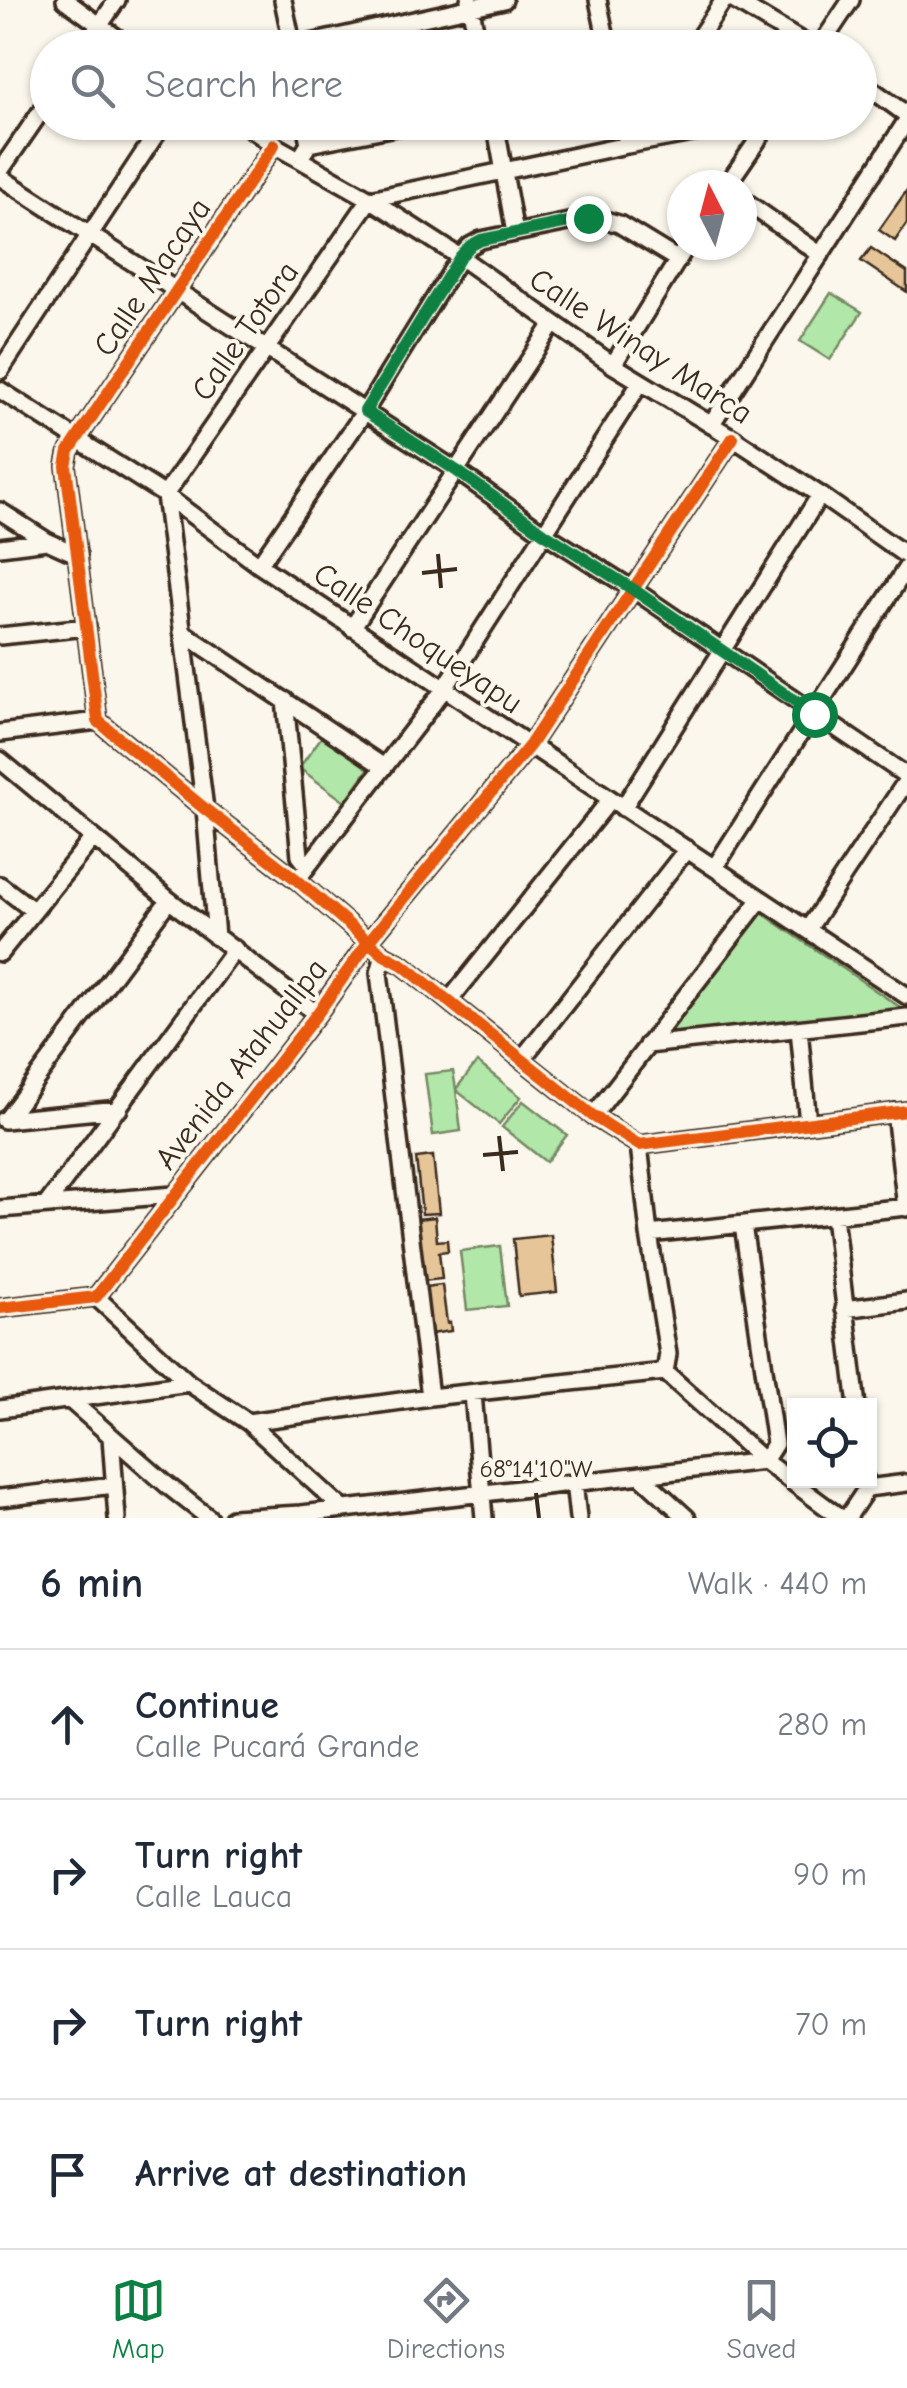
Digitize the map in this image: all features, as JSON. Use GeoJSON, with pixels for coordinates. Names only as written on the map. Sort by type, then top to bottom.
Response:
{"type":"FeatureCollection","features":[{"type":"Feature","properties":{"kind":"street"},"geometry":{"type":"LineString","coordinates":[[66,0],[104,30]]}},
{"type":"Feature","properties":{"kind":"street"},"geometry":{"type":"LineString","coordinates":[[95,30],[117,0]]}},
{"type":"Feature","properties":{"kind":"street"},"geometry":{"type":"LineString","coordinates":[[283,0],[288,30]]}},
{"type":"Feature","properties":{"kind":"street"},"geometry":{"type":"LineString","coordinates":[[360,30],[470,3],[504,0]]}},
{"type":"Feature","properties":{"kind":"street"},"geometry":{"type":"LineString","coordinates":[[598,0],[604,30]]}},
{"type":"Feature","properties":{"kind":"street"},"geometry":{"type":"LineString","coordinates":[[704,30],[724,0]]}},
{"type":"Feature","properties":{"kind":"street"},"geometry":{"type":"LineString","coordinates":[[734,0],[785,30]]}},
{"type":"Feature","properties":{"kind":"street"},"geometry":{"type":"LineString","coordinates":[[829,30],[851,0]]}},
{"type":"Feature","properties":{"kind":"street"},"geometry":{"type":"LineString","coordinates":[[470,3],[475,30]]}},
{"type":"Feature","properties":{"kind":"street"},"geometry":{"type":"LineString","coordinates":[[712,425],[907,118],[877,94]]}},
{"type":"Feature","properties":{"kind":"street"},"geometry":{"type":"LineString","coordinates":[[30,128],[0,174],[457,471],[907,778],[808,929]]}},
{"type":"Feature","properties":{"kind":"street"},"geometry":{"type":"LineString","coordinates":[[0,370],[152,140]]}},
{"type":"Feature","properties":{"kind":"street","name":"Calle Winay Marca"},"geometry":{"type":"LineString","coordinates":[[267,140],[304,151],[613,365],[733,438],[907,556]]}},
{"type":"Feature","properties":{"kind":"street"},"geometry":{"type":"LineString","coordinates":[[304,140],[304,151],[348,140]]}},
{"type":"Feature","properties":{"kind":"street"},"geometry":{"type":"LineString","coordinates":[[498,140],[516,233]]}},
{"type":"Feature","properties":{"kind":"street"},"geometry":{"type":"LineString","coordinates":[[626,140],[627,145]]}},
{"type":"Feature","properties":{"kind":"street"},"geometry":{"type":"LineString","coordinates":[[370,198],[654,140]]}},
{"type":"Feature","properties":{"kind":"street"},"geometry":{"type":"LineString","coordinates":[[738,170],[758,140]]}},
{"type":"Feature","properties":{"kind":"street","name":"Calle Macaya"},"geometry":{"type":"LineString","coordinates":[[76,440],[274,145]]}},
{"type":"Feature","properties":{"kind":"street","name":"Calle Totora"},"geometry":{"type":"LineString","coordinates":[[165,495],[370,198]]}},
{"type":"Feature","properties":{"kind":"street"},"geometry":{"type":"LineString","coordinates":[[757,210],[821,255]]}},
{"type":"Feature","properties":{"kind":"street"},"geometry":{"type":"LineString","coordinates":[[259,565],[365,411],[470,246],[481,240],[588,218],[619,224],[667,253]]}},
{"type":"Feature","properties":{"kind":"street"},"geometry":{"type":"LineString","coordinates":[[613,365],[678,260]]}},
{"type":"Feature","properties":{"kind":"street"},"geometry":{"type":"LineString","coordinates":[[352,628],[553,324]]}},
{"type":"Feature","properties":{"kind":"street"},"geometry":{"type":"LineString","coordinates":[[297,880],[445,688],[640,382]]}},
{"type":"Feature","properties":{"kind":"street","name":"Calle Choqueyapu"},"geometry":{"type":"LineString","coordinates":[[0,390],[165,495],[352,628],[902,994]]}},
{"type":"Feature","properties":{"kind":"street","name":"Avenida Atahuallpa"},"geometry":{"type":"LineString","coordinates":[[96,1297],[369,941],[530,745],[733,438]]}},
{"type":"Feature","properties":{"kind":"street"},"geometry":{"type":"LineString","coordinates":[[76,440],[66,466],[98,720],[204,810],[593,1116],[639,1145],[901,1111],[906,1208],[648,1234]]}},
{"type":"Feature","properties":{"kind":"street"},"geometry":{"type":"LineString","coordinates":[[165,495],[216,936]]}},
{"type":"Feature","properties":{"kind":"street"},"geometry":{"type":"LineString","coordinates":[[449,1001],[616,804],[820,495]]}},
{"type":"Feature","properties":{"kind":"street"},"geometry":{"type":"LineString","coordinates":[[0,511],[47,541],[78,555]]}},
{"type":"Feature","properties":{"kind":"street"},"geometry":{"type":"LineString","coordinates":[[0,547],[47,541]]}},
{"type":"Feature","properties":{"kind":"street"},"geometry":{"type":"LineString","coordinates":[[715,868],[907,567]]}},
{"type":"Feature","properties":{"kind":"street"},"geometry":{"type":"LineString","coordinates":[[0,636],[87,627]]}},
{"type":"Feature","properties":{"kind":"street"},"geometry":{"type":"LineString","coordinates":[[182,632],[384,767]]}},
{"type":"Feature","properties":{"kind":"street"},"geometry":{"type":"LineString","coordinates":[[285,700],[300,856],[306,865]]}},
{"type":"Feature","properties":{"kind":"street"},"geometry":{"type":"LineString","coordinates":[[0,733],[98,720]]}},
{"type":"Feature","properties":{"kind":"street"},"geometry":{"type":"LineString","coordinates":[[0,760],[169,900],[316,1014]]}},
{"type":"Feature","properties":{"kind":"street"},"geometry":{"type":"LineString","coordinates":[[0,953],[94,838]]}},
{"type":"Feature","properties":{"kind":"street"},"geometry":{"type":"LineString","coordinates":[[522,1059],[687,848]]}},
{"type":"Feature","properties":{"kind":"street"},"geometry":{"type":"LineString","coordinates":[[0,885],[34,911]]}},
{"type":"Feature","properties":{"kind":"street"},"geometry":{"type":"LineString","coordinates":[[593,1116],[761,899]]}},
{"type":"Feature","properties":{"kind":"street"},"geometry":{"type":"LineString","coordinates":[[3,1120],[169,900]]}},
{"type":"Feature","properties":{"kind":"street"},"geometry":{"type":"LineString","coordinates":[[47,1204],[235,950]]}},
{"type":"Feature","properties":{"kind":"street"},"geometry":{"type":"LineString","coordinates":[[384,954],[379,973],[430,1397]]}},
{"type":"Feature","properties":{"kind":"street"},"geometry":{"type":"LineString","coordinates":[[902,994],[907,976]]}},
{"type":"Feature","properties":{"kind":"street"},"geometry":{"type":"LineString","coordinates":[[647,1046],[907,1016]]}},
{"type":"Feature","properties":{"kind":"street"},"geometry":{"type":"LineString","coordinates":[[799,1028],[808,1123]]}},
{"type":"Feature","properties":{"kind":"street"},"geometry":{"type":"LineString","coordinates":[[3,1120],[119,1108]]}},
{"type":"Feature","properties":{"kind":"street"},"geometry":{"type":"LineString","coordinates":[[639,1145],[648,1234],[668,1354],[665,1372]]}},
{"type":"Feature","properties":{"kind":"street"},"geometry":{"type":"LineString","coordinates":[[0,1208],[174,1194]]}},
{"type":"Feature","properties":{"kind":"street"},"geometry":{"type":"LineString","coordinates":[[834,1216],[856,1398]]}},
{"type":"Feature","properties":{"kind":"street"},"geometry":{"type":"LineString","coordinates":[[743,1225],[775,1444],[764,1461]]}},
{"type":"Feature","properties":{"kind":"street"},"geometry":{"type":"LineString","coordinates":[[0,1308],[96,1297],[189,1382],[248,1422],[341,1508]]}},
{"type":"Feature","properties":{"kind":"street"},"geometry":{"type":"LineString","coordinates":[[844,1309],[907,1301]]}},
{"type":"Feature","properties":{"kind":"street"},"geometry":{"type":"LineString","coordinates":[[248,1422],[430,1397],[665,1372],[764,1461],[844,1518],[864,1488]]}},
{"type":"Feature","properties":{"kind":"street"},"geometry":{"type":"LineString","coordinates":[[0,1409],[189,1382]]}},
{"type":"Feature","properties":{"kind":"street"},"geometry":{"type":"LineString","coordinates":[[473,1394],[484,1518]]}},
{"type":"Feature","properties":{"kind":"street"},"geometry":{"type":"LineString","coordinates":[[71,1401],[209,1518]]}},
{"type":"Feature","properties":{"kind":"street"},"geometry":{"type":"LineString","coordinates":[[111,1437],[116,1518]]}},
{"type":"Feature","properties":{"kind":"street"},"geometry":{"type":"LineString","coordinates":[[232,1518],[301,1516],[341,1508],[393,1510],[482,1492],[764,1461]]}},
{"type":"Feature","properties":{"kind":"street"},"geometry":{"type":"LineString","coordinates":[[640,1475],[686,1518]]}},
{"type":"Feature","properties":{"kind":"street"},"geometry":{"type":"LineString","coordinates":[[574,1482],[578,1518]]}},
{"type":"Feature","properties":{"kind":"street"},"geometry":{"type":"LineString","coordinates":[[877,1484],[907,1483]]}},
{"type":"Feature","properties":{"kind":"street"},"geometry":{"type":"LineString","coordinates":[[0,1498],[114,1485]]}},
{"type":"Feature","properties":{"kind":"green space"},"geometry":{"type":"Polygon","coordinates":[[[831,293],[862,312],[830,360],[800,341],[831,293]]]}},
{"type":"Feature","properties":{"kind":"green space"},"geometry":{"type":"Polygon","coordinates":[[[323,735],[369,768],[345,802],[299,768],[323,735]]]}},
{"type":"Feature","properties":{"kind":"green space"},"geometry":{"type":"Polygon","coordinates":[[[759,911],[904,1010],[665,1037],[759,911]]]}},
{"type":"Feature","properties":{"kind":"green space"},"geometry":{"type":"Polygon","coordinates":[[[477,1062],[521,1097],[499,1124],[456,1090],[461,1131],[433,1135],[425,1074],[453,1071],[456,1089],[477,1062]]]}},
{"type":"Feature","properties":{"kind":"green space"},"geometry":{"type":"Polygon","coordinates":[[[523,1101],[567,1135],[546,1162],[502,1127],[523,1101]]]}},
{"type":"Feature","properties":{"kind":"green space"},"geometry":{"type":"Polygon","coordinates":[[[500,1246],[507,1306],[467,1310],[460,1251],[500,1246]]]}},
{"type":"Feature","properties":{"kind":"building"},"geometry":{"type":"Polygon","coordinates":[[[907,190],[907,223],[895,241],[879,230],[907,190]]]}},
{"type":"Feature","properties":{"kind":"building"},"geometry":{"type":"Polygon","coordinates":[[[871,248],[907,272],[907,292],[861,261],[871,248]]]}},
{"type":"Feature","properties":{"kind":"building"},"geometry":{"type":"Polygon","coordinates":[[[433,1156],[439,1213],[422,1214],[416,1158],[433,1156]]]}},
{"type":"Feature","properties":{"kind":"building"},"geometry":{"type":"Polygon","coordinates":[[[435,1217],[437,1241],[447,1240],[448,1251],[439,1252],[442,1279],[423,1281],[416,1219],[435,1217]]]}},
{"type":"Feature","properties":{"kind":"building"},"geometry":{"type":"Polygon","coordinates":[[[551,1235],[557,1292],[519,1296],[513,1239],[551,1235]]]}},
{"type":"Feature","properties":{"kind":"building"},"geometry":{"type":"Polygon","coordinates":[[[442,1285],[451,1331],[430,1334],[424,1287],[442,1285]]]}},
{"type":"Feature","properties":{"kind":"cycle path"},"geometry":{"type":"LineString","coordinates":[[274,145],[69,451],[66,466],[98,721],[384,955],[403,965],[593,1116],[639,1145],[907,1111]]}},
{"type":"Feature","properties":{"kind":"cycle path"},"geometry":{"type":"LineString","coordinates":[[0,1308],[96,1297],[317,1014],[369,941],[530,745],[733,438]]}},
{"type":"Feature","properties":{"kind":"route"},"geometry":{"type":"LineString","coordinates":[[588,218],[481,240],[470,246],[365,411],[814,714]]}}]}
